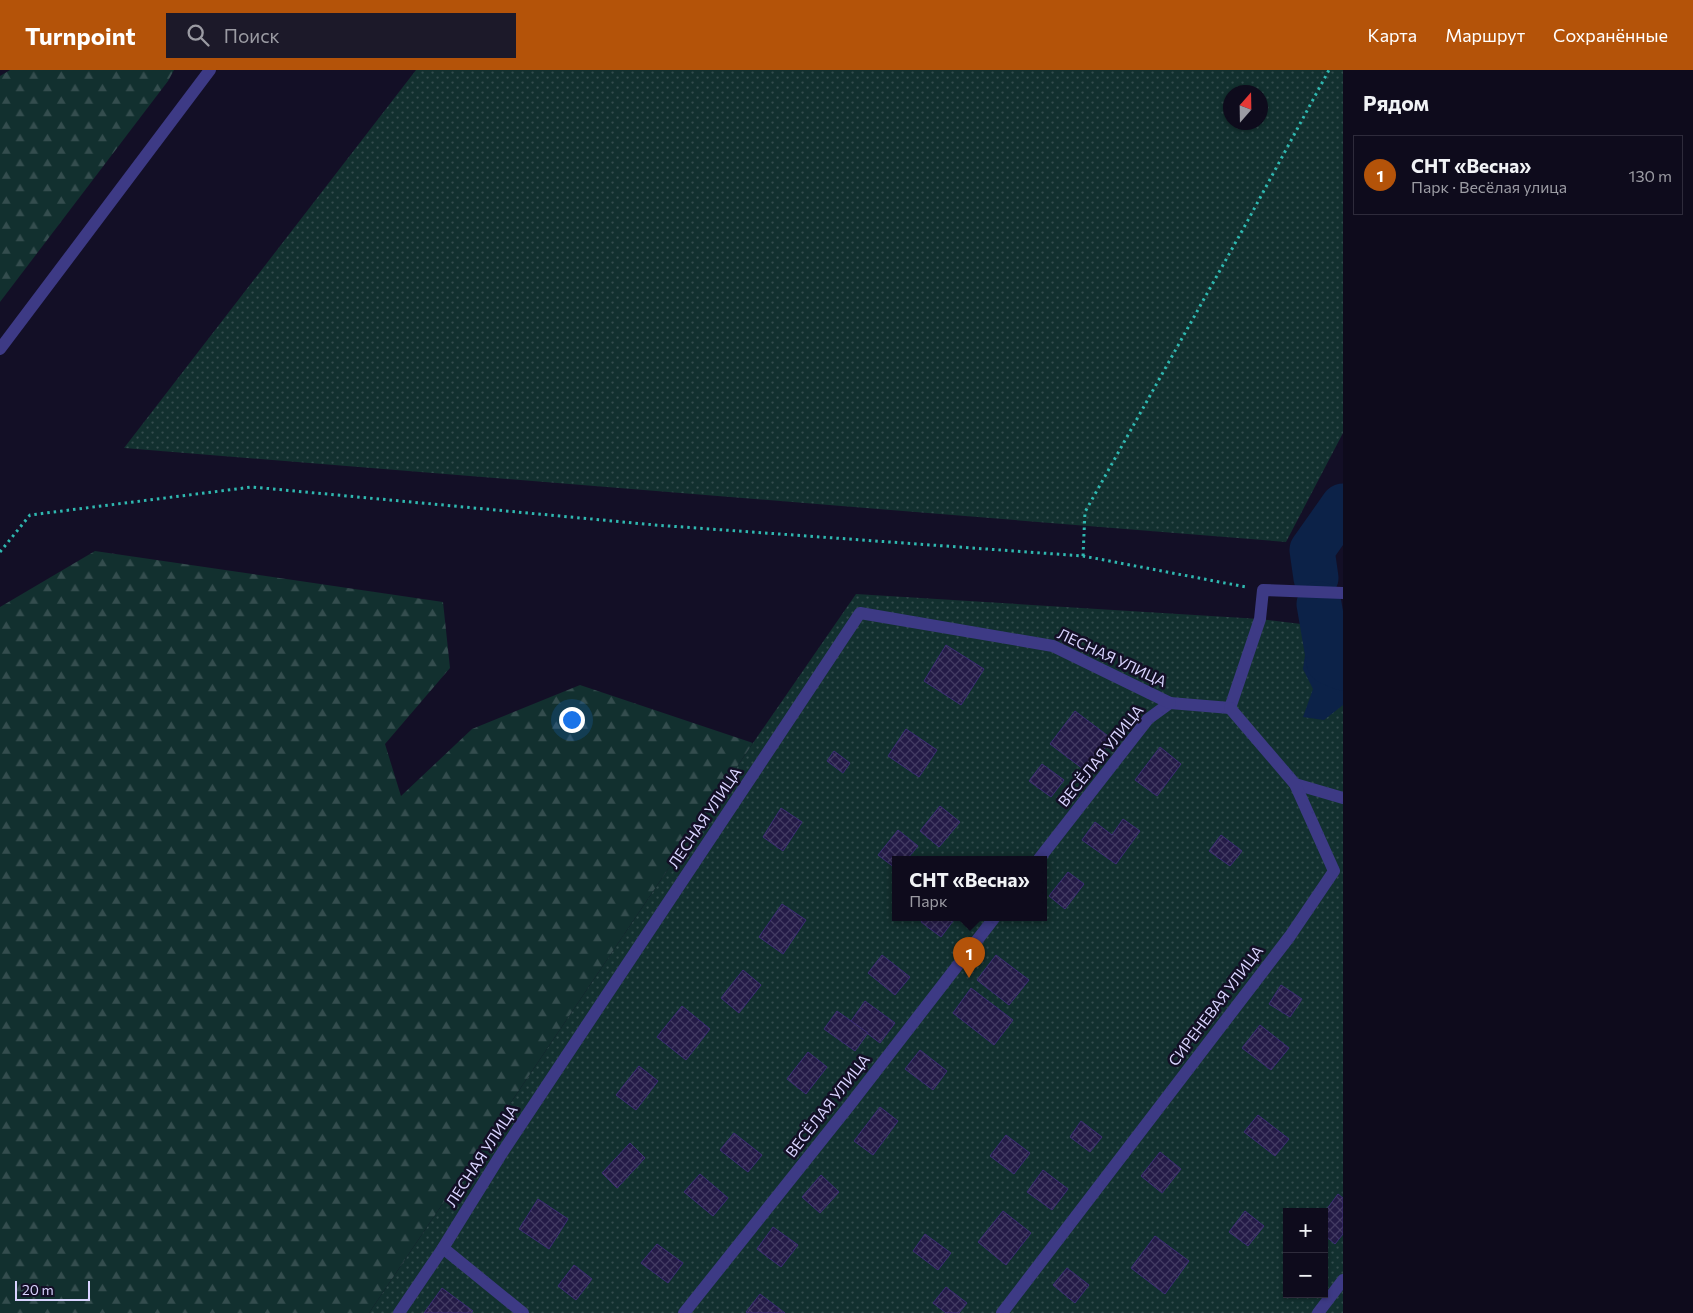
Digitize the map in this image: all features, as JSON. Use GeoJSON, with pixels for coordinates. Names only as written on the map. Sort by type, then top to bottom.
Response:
{"type":"FeatureCollection","features":[{"type":"Feature","properties":{"kind":"street"},"geometry":{"type":"LineString","coordinates":[[0,349],[210,70]]}},
{"type":"Feature","properties":{"kind":"street"},"geometry":{"type":"LineString","coordinates":[[1170,703],[1230,708],[1260,619],[1264,590],[1343,594]]}},
{"type":"Feature","properties":{"kind":"street","name":"ЛЕСНАЯ УЛИЦА"},"geometry":{"type":"LineString","coordinates":[[399,1313],[443,1248],[500,1156],[860,613],[1052,646],[1170,703]]}},
{"type":"Feature","properties":{"kind":"street","name":"ВЕСЁЛАЯ УЛИЦА"},"geometry":{"type":"LineString","coordinates":[[1042,856],[1148,719],[1170,703]]}},
{"type":"Feature","properties":{"kind":"street","name":"СИРЕНЕВАЯ УЛИЦА"},"geometry":{"type":"LineString","coordinates":[[1002,1313],[1290,936],[1334,871],[1295,784],[1230,708]]}},
{"type":"Feature","properties":{"kind":"street"},"geometry":{"type":"LineString","coordinates":[[1295,784],[1343,798]]}},
{"type":"Feature","properties":{"kind":"street","name":"ВЕСЁЛАЯ УЛИЦА"},"geometry":{"type":"LineString","coordinates":[[684,1313],[849,1106],[992,921]]}},
{"type":"Feature","properties":{"kind":"street"},"geometry":{"type":"LineString","coordinates":[[443,1248],[524,1313]]}},
{"type":"Feature","properties":{"kind":"street"},"geometry":{"type":"LineString","coordinates":[[1318,1313],[1343,1280]]}},
{"type":"Feature","properties":{"kind":"path"},"geometry":{"type":"LineString","coordinates":[[1083,556],[1085,512],[1247,222],[1329,70]]}},
{"type":"Feature","properties":{"kind":"path"},"geometry":{"type":"LineString","coordinates":[[0,552],[30,515],[252,487],[655,525],[1083,556],[1264,590]]}},
{"type":"Feature","properties":{"kind":"green space"},"geometry":{"type":"Polygon","coordinates":[[[10,70],[174,70],[168,81],[0,302],[0,76],[10,70]]]}},
{"type":"Feature","properties":{"kind":"green space"},"geometry":{"type":"Polygon","coordinates":[[[416,70],[1343,70],[1343,433],[1286,542],[124,448],[416,70]]]}},
{"type":"Feature","properties":{"kind":"green space"},"geometry":{"type":"Polygon","coordinates":[[[95,551],[443,602],[450,668],[385,744],[401,796],[472,729],[580,685],[753,743],[369,1313],[0,1313],[0,607],[95,551]]]}},
{"type":"Feature","properties":{"kind":"green space"},"geometry":{"type":"Polygon","coordinates":[[[856,594],[1260,619],[1343,629],[1343,1313],[369,1313],[753,743],[856,594]]]}},
{"type":"Feature","properties":{"kind":"water"},"geometry":{"type":"Polygon","coordinates":[[[1323,633],[1343,633],[1343,705],[1324,720],[1303,717],[1313,689],[1303,669],[1306,648],[1323,633]]]}},
{"type":"Feature","properties":{"kind":"building"},"geometry":{"type":"Polygon","coordinates":[[[946,645],[984,669],[961,705],[924,681],[946,645]]]}},
{"type":"Feature","properties":{"kind":"building"},"geometry":{"type":"Polygon","coordinates":[[[1075,711],[1112,739],[1087,772],[1050,744],[1075,711]]]}},
{"type":"Feature","properties":{"kind":"building"},"geometry":{"type":"Polygon","coordinates":[[[906,729],[937,750],[919,777],[888,756],[906,729]]]}},
{"type":"Feature","properties":{"kind":"building"},"geometry":{"type":"Polygon","coordinates":[[[1160,747],[1181,764],[1157,796],[1135,780],[1160,747]]]}},
{"type":"Feature","properties":{"kind":"building"},"geometry":{"type":"Polygon","coordinates":[[[834,751],[850,763],[843,773],[827,761],[834,751]]]}},
{"type":"Feature","properties":{"kind":"building"},"geometry":{"type":"Polygon","coordinates":[[[1042,764],[1064,780],[1051,797],[1029,781],[1042,764]]]}},
{"type":"Feature","properties":{"kind":"building"},"geometry":{"type":"Polygon","coordinates":[[[940,806],[960,822],[939,847],[920,831],[940,806]]]}},
{"type":"Feature","properties":{"kind":"building"},"geometry":{"type":"Polygon","coordinates":[[[781,808],[802,822],[783,851],[763,837],[781,808]]]}},
{"type":"Feature","properties":{"kind":"building"},"geometry":{"type":"Polygon","coordinates":[[[1123,819],[1140,831],[1116,864],[1082,840],[1095,822],[1112,835],[1123,819]]]}},
{"type":"Feature","properties":{"kind":"building"},"geometry":{"type":"Polygon","coordinates":[[[898,830],[918,846],[910,856],[892,856],[892,866],[878,855],[898,830]]]}},
{"type":"Feature","properties":{"kind":"building"},"geometry":{"type":"Polygon","coordinates":[[[1221,835],[1242,851],[1230,866],[1209,851],[1221,835]]]}},
{"type":"Feature","properties":{"kind":"building"},"geometry":{"type":"Polygon","coordinates":[[[1068,872],[1084,884],[1065,909],[1049,896],[1068,872]]]}},
{"type":"Feature","properties":{"kind":"building"},"geometry":{"type":"Polygon","coordinates":[[[782,904],[806,920],[783,954],[759,937],[782,904]]]}},
{"type":"Feature","properties":{"kind":"building"},"geometry":{"type":"Polygon","coordinates":[[[922,921],[953,921],[941,937],[922,921]]]}},
{"type":"Feature","properties":{"kind":"building"},"geometry":{"type":"Polygon","coordinates":[[[882,955],[910,977],[895,995],[868,973],[882,955]]]}},
{"type":"Feature","properties":{"kind":"building"},"geometry":{"type":"Polygon","coordinates":[[[996,955],[1029,980],[1009,1005],[977,980],[996,955]]]}},
{"type":"Feature","properties":{"kind":"building"},"geometry":{"type":"Polygon","coordinates":[[[743,970],[761,985],[739,1013],[721,998],[743,970]]]}},
{"type":"Feature","properties":{"kind":"building"},"geometry":{"type":"Polygon","coordinates":[[[1281,985],[1302,999],[1290,1017],[1269,1004],[1281,985]]]}},
{"type":"Feature","properties":{"kind":"building"},"geometry":{"type":"Polygon","coordinates":[[[971,988],[1013,1020],[994,1045],[953,1013],[971,988]]]}},
{"type":"Feature","properties":{"kind":"building"},"geometry":{"type":"Polygon","coordinates":[[[865,1001],[895,1023],[880,1043],[851,1021],[865,1001]]]}},
{"type":"Feature","properties":{"kind":"building"},"geometry":{"type":"Polygon","coordinates":[[[682,1006],[710,1029],[686,1060],[657,1037],[682,1006]]]}},
{"type":"Feature","properties":{"kind":"building"},"geometry":{"type":"Polygon","coordinates":[[[837,1011],[868,1033],[855,1051],[824,1029],[837,1011]]]}},
{"type":"Feature","properties":{"kind":"building"},"geometry":{"type":"Polygon","coordinates":[[[1260,1025],[1289,1048],[1271,1070],[1242,1048],[1260,1025]]]}},
{"type":"Feature","properties":{"kind":"building"},"geometry":{"type":"Polygon","coordinates":[[[920,1050],[947,1071],[933,1090],[905,1069],[920,1050]]]}},
{"type":"Feature","properties":{"kind":"building"},"geometry":{"type":"Polygon","coordinates":[[[808,1052],[827,1067],[806,1094],[787,1079],[808,1052]]]}},
{"type":"Feature","properties":{"kind":"building"},"geometry":{"type":"Polygon","coordinates":[[[639,1066],[658,1081],[636,1110],[616,1095],[639,1066]]]}},
{"type":"Feature","properties":{"kind":"building"},"geometry":{"type":"Polygon","coordinates":[[[880,1107],[898,1121],[873,1155],[854,1141],[880,1107]]]}},
{"type":"Feature","properties":{"kind":"building"},"geometry":{"type":"Polygon","coordinates":[[[1258,1115],[1289,1139],[1275,1156],[1244,1132],[1258,1115]]]}},
{"type":"Feature","properties":{"kind":"building"},"geometry":{"type":"Polygon","coordinates":[[[1081,1121],[1102,1137],[1090,1152],[1070,1137],[1081,1121]]]}},
{"type":"Feature","properties":{"kind":"building"},"geometry":{"type":"Polygon","coordinates":[[[734,1133],[762,1155],[748,1172],[720,1150],[734,1133]]]}},
{"type":"Feature","properties":{"kind":"building"},"geometry":{"type":"Polygon","coordinates":[[[1006,1135],[1030,1153],[1014,1174],[990,1156],[1006,1135]]]}},
{"type":"Feature","properties":{"kind":"building"},"geometry":{"type":"Polygon","coordinates":[[[630,1143],[645,1158],[617,1188],[602,1173],[630,1143]]]}},
{"type":"Feature","properties":{"kind":"building"},"geometry":{"type":"Polygon","coordinates":[[[1160,1152],[1181,1169],[1162,1193],[1141,1176],[1160,1152]]]}},
{"type":"Feature","properties":{"kind":"building"},"geometry":{"type":"Polygon","coordinates":[[[1043,1170],[1068,1189],[1052,1210],[1027,1192],[1043,1170]]]}},
{"type":"Feature","properties":{"kind":"building"},"geometry":{"type":"Polygon","coordinates":[[[700,1174],[728,1198],[713,1216],[684,1192],[700,1174]]]}},
{"type":"Feature","properties":{"kind":"building"},"geometry":{"type":"Polygon","coordinates":[[[821,1175],[839,1192],[820,1213],[802,1197],[821,1175]]]}},
{"type":"Feature","properties":{"kind":"building"},"geometry":{"type":"Polygon","coordinates":[[[1338,1194],[1343,1198],[1343,1234],[1335,1244],[1328,1238],[1328,1208],[1338,1194]]]}},
{"type":"Feature","properties":{"kind":"building"},"geometry":{"type":"Polygon","coordinates":[[[538,1199],[568,1219],[549,1249],[519,1229],[538,1199]]]}},
{"type":"Feature","properties":{"kind":"building"},"geometry":{"type":"Polygon","coordinates":[[[1003,1211],[1031,1233],[1006,1265],[978,1242],[1003,1211]]]}},
{"type":"Feature","properties":{"kind":"building"},"geometry":{"type":"Polygon","coordinates":[[[1245,1211],[1264,1226],[1248,1246],[1229,1232],[1245,1211]]]}},
{"type":"Feature","properties":{"kind":"building"},"geometry":{"type":"Polygon","coordinates":[[[773,1227],[798,1245],[781,1267],[757,1249],[773,1227]]]}},
{"type":"Feature","properties":{"kind":"building"},"geometry":{"type":"Polygon","coordinates":[[[925,1234],[951,1253],[938,1270],[913,1251],[925,1234]]]}},
{"type":"Feature","properties":{"kind":"building"},"geometry":{"type":"Polygon","coordinates":[[[1155,1236],[1189,1261],[1165,1294],[1131,1268],[1155,1236]]]}},
{"type":"Feature","properties":{"kind":"building"},"geometry":{"type":"Polygon","coordinates":[[[657,1244],[683,1263],[668,1283],[641,1263],[657,1244]]]}},
{"type":"Feature","properties":{"kind":"building"},"geometry":{"type":"Polygon","coordinates":[[[574,1265],[592,1279],[576,1300],[558,1286],[574,1265]]]}},
{"type":"Feature","properties":{"kind":"building"},"geometry":{"type":"Polygon","coordinates":[[[1067,1268],[1089,1285],[1075,1303],[1053,1285],[1067,1268]]]}},
{"type":"Feature","properties":{"kind":"building"},"geometry":{"type":"Polygon","coordinates":[[[946,1287],[967,1303],[959,1313],[946,1313],[933,1303],[946,1287]]]}},
{"type":"Feature","properties":{"kind":"building"},"geometry":{"type":"Polygon","coordinates":[[[442,1288],[473,1311],[471,1313],[424,1313],[442,1288]]]}},
{"type":"Feature","properties":{"kind":"building"},"geometry":{"type":"Polygon","coordinates":[[[760,1294],[785,1313],[746,1312],[760,1294]]]}},
{"type":"Feature","properties":{"kind":"waterway"},"geometry":{"type":"LineString","coordinates":[[1316,578],[1312,550],[1343,506]]}},
{"type":"Feature","properties":{"kind":"waterway"},"geometry":{"type":"LineString","coordinates":[[1319,604],[1329,662],[1343,668]]}},
{"type":"Feature","properties":{"kind":"place","name":"СНТ «Весна»"},"geometry":{"type":"Point","coordinates":[969,978]}}]}
